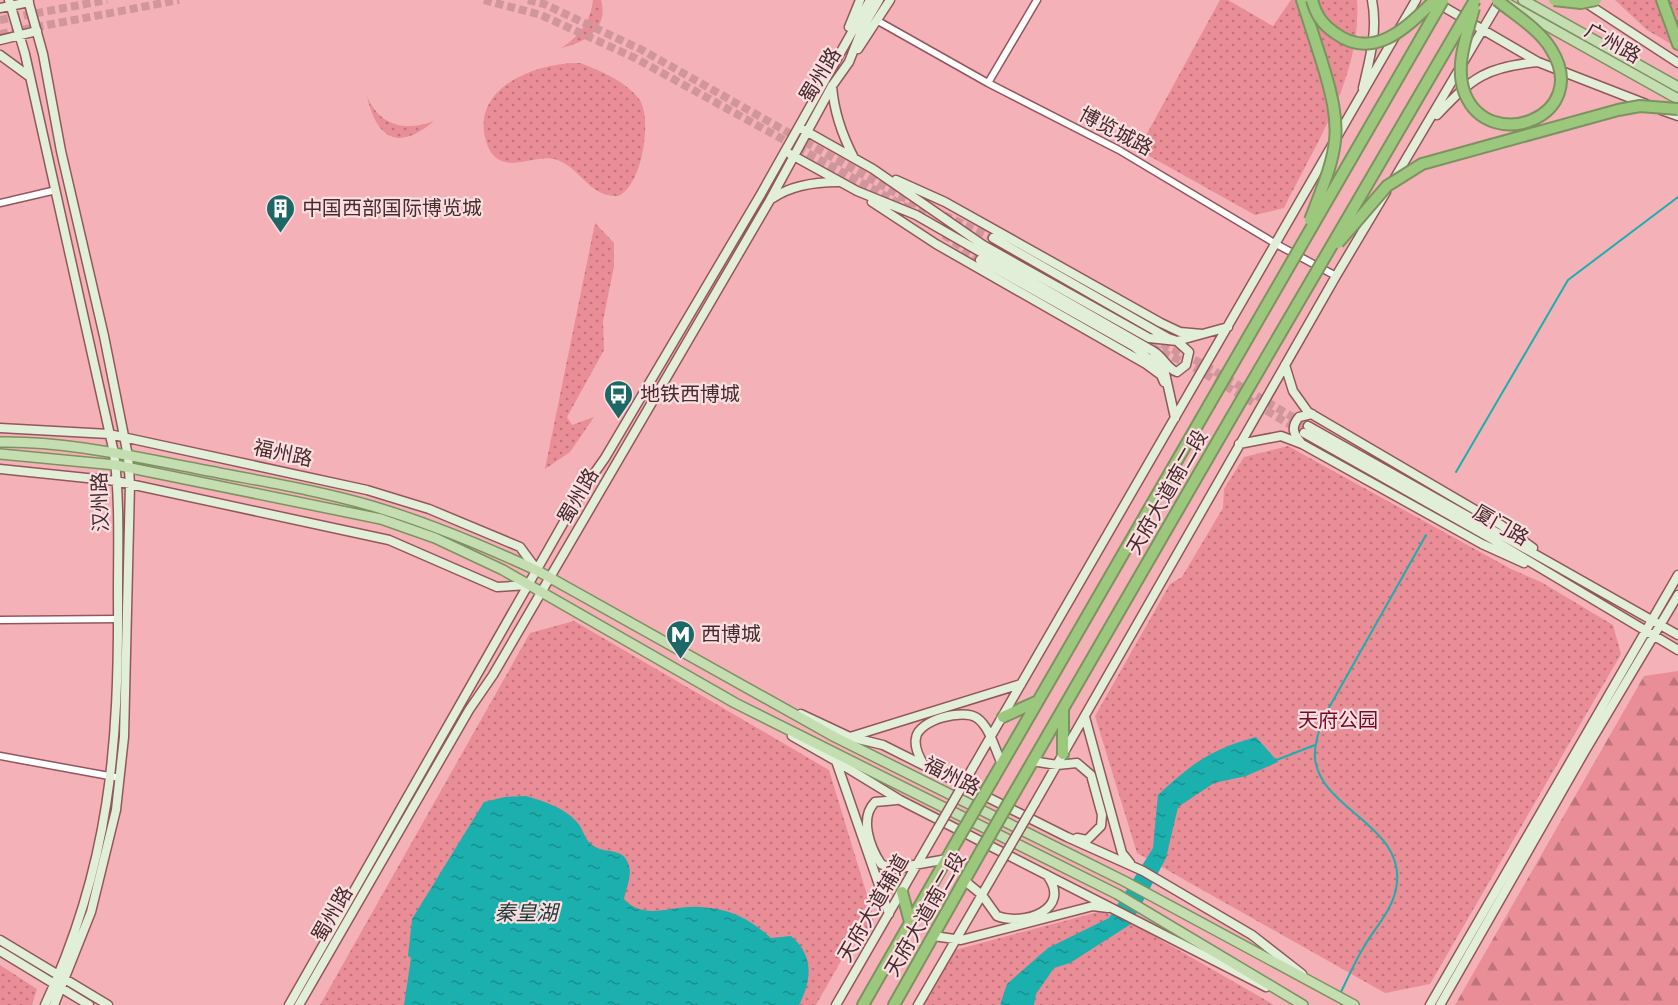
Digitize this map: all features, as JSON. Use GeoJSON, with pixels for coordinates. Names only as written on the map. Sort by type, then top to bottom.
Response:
{"type":"FeatureCollection","features":[{"type":"Feature","properties":{"kind":"highway"},"geometry":{"type":"LineString","coordinates":[[1298,252],[1331,166],[1337,132],[1330,89],[1302,0]]}},
{"type":"Feature","properties":{"kind":"highway"},"geometry":{"type":"LineString","coordinates":[[1312,0],[1316,14],[1326,26],[1341,38],[1362,44],[1380,42],[1395,35],[1433,0]]}},
{"type":"Feature","properties":{"kind":"highway","name":"天府大道南二段"},"geometry":{"type":"LineString","coordinates":[[862,1005],[1443,0]]}},
{"type":"Feature","properties":{"kind":"highway"},"geometry":{"type":"LineString","coordinates":[[1476,0],[1461,62],[1465,93],[1471,105],[1483,115],[1500,123],[1516,125],[1530,122],[1543,115],[1559,93],[1562,78],[1551,48],[1500,0]]}},
{"type":"Feature","properties":{"kind":"highway","name":"天府大道南二段"},"geometry":{"type":"LineString","coordinates":[[894,1005],[1032,761],[1315,272],[1476,0]]}},
{"type":"Feature","properties":{"kind":"highway"},"geometry":{"type":"LineString","coordinates":[[1554,0],[1581,3],[1588,1]]}},
{"type":"Feature","properties":{"kind":"highway"},"geometry":{"type":"LineString","coordinates":[[1662,0],[1678,44]]}},
{"type":"Feature","properties":{"kind":"highway"},"geometry":{"type":"LineString","coordinates":[[1315,272],[1378,194],[1403,174],[1422,164],[1618,110],[1640,106],[1678,109]]}},
{"type":"Feature","properties":{"kind":"highway"},"geometry":{"type":"LineString","coordinates":[[1003,717],[1038,701]]}},
{"type":"Feature","properties":{"kind":"highway"},"geometry":{"type":"LineString","coordinates":[[1063,708],[1063,754]]}},
{"type":"Feature","properties":{"kind":"highway"},"geometry":{"type":"LineString","coordinates":[[902,892],[910,922]]}},
{"type":"Feature","properties":{"kind":"main road"},"geometry":{"type":"LineString","coordinates":[[837,58],[860,0]]}},
{"type":"Feature","properties":{"kind":"main road","name":"蜀州路"},"geometry":{"type":"LineString","coordinates":[[299,1005],[463,719],[493,675],[770,200],[794,156],[802,129],[837,58],[870,0]]}},
{"type":"Feature","properties":{"kind":"main road","name":"蜀州路"},"geometry":{"type":"LineString","coordinates":[[289,1005],[529,585],[785,150],[849,62],[862,29],[879,0]]}},
{"type":"Feature","properties":{"kind":"main road"},"geometry":{"type":"LineString","coordinates":[[849,62],[890,0]]}},
{"type":"Feature","properties":{"kind":"main road"},"geometry":{"type":"LineString","coordinates":[[1361,97],[1375,38],[1376,18],[1372,0]]}},
{"type":"Feature","properties":{"kind":"main road","name":"天府大道辅道"},"geometry":{"type":"LineString","coordinates":[[836,1005],[1416,0]]}},
{"type":"Feature","properties":{"kind":"main road"},"geometry":{"type":"LineString","coordinates":[[1433,0],[1538,62],[1678,116]]}},
{"type":"Feature","properties":{"kind":"main road"},"geometry":{"type":"LineString","coordinates":[[918,1005],[1336,276],[1500,0]]}},
{"type":"Feature","properties":{"kind":"main road","name":"广州路"},"geometry":{"type":"LineString","coordinates":[[1500,0],[1678,99]]}},
{"type":"Feature","properties":{"kind":"main road","name":"广州路"},"geometry":{"type":"LineString","coordinates":[[1522,0],[1678,87]]}},
{"type":"Feature","properties":{"kind":"main road"},"geometry":{"type":"LineString","coordinates":[[6,5],[28,1]]}},
{"type":"Feature","properties":{"kind":"main road","name":"汉州路"},"geometry":{"type":"LineString","coordinates":[[28,1],[37,31],[125,438],[130,484],[124,737],[93,876],[54,1005]]}},
{"type":"Feature","properties":{"kind":"main road"},"geometry":{"type":"LineString","coordinates":[[1588,1],[1678,63]]}},
{"type":"Feature","properties":{"kind":"main road","name":"汉州路"},"geometry":{"type":"LineString","coordinates":[[6,5],[19,35],[30,77],[116,465],[118,619],[116,778]]}},
{"type":"Feature","properties":{"kind":"main road"},"geometry":{"type":"LineString","coordinates":[[0,40],[37,31]]}},
{"type":"Feature","properties":{"kind":"main road"},"geometry":{"type":"LineString","coordinates":[[0,56],[30,77]]}},
{"type":"Feature","properties":{"kind":"main road"},"geometry":{"type":"LineString","coordinates":[[1425,128],[1465,85],[1485,73],[1509,65],[1538,62]]}},
{"type":"Feature","properties":{"kind":"main road"},"geometry":{"type":"LineString","coordinates":[[832,86],[833,102],[842,136],[854,158]]}},
{"type":"Feature","properties":{"kind":"main road"},"geometry":{"type":"LineString","coordinates":[[802,129],[873,169],[983,244],[1149,338],[1177,341],[1228,327]]}},
{"type":"Feature","properties":{"kind":"main road"},"geometry":{"type":"LineString","coordinates":[[785,150],[857,191],[936,244],[1146,364],[1161,375],[1169,393]]}},
{"type":"Feature","properties":{"kind":"main road"},"geometry":{"type":"LineString","coordinates":[[873,169],[945,202],[1161,323],[1180,332],[1202,334]]}},
{"type":"Feature","properties":{"kind":"main road"},"geometry":{"type":"LineString","coordinates":[[770,200],[785,190],[818,182],[841,182]]}},
{"type":"Feature","properties":{"kind":"main road"},"geometry":{"type":"LineString","coordinates":[[857,191],[916,215],[1159,354],[1173,371],[1178,372],[1186,365],[1189,352],[1177,341],[993,238]]}},
{"type":"Feature","properties":{"kind":"main road"},"geometry":{"type":"LineString","coordinates":[[981,260],[1132,346],[1165,374]]}},
{"type":"Feature","properties":{"kind":"main road"},"geometry":{"type":"LineString","coordinates":[[1153,351],[1165,374],[1175,418]]}},
{"type":"Feature","properties":{"kind":"main road"},"geometry":{"type":"LineString","coordinates":[[1285,365],[1293,391],[1312,414],[1501,525],[1563,569]]}},
{"type":"Feature","properties":{"kind":"main road"},"geometry":{"type":"LineString","coordinates":[[1302,444],[1293,433],[1293,428],[1299,417],[1312,414]]}},
{"type":"Feature","properties":{"kind":"main road","name":"福州路"},"geometry":{"type":"LineString","coordinates":[[0,428],[109,434],[356,487],[429,509],[520,547],[538,571]]}},
{"type":"Feature","properties":{"kind":"main road","name":"厦门路"},"geometry":{"type":"LineString","coordinates":[[1678,635],[1563,569],[1306,430],[1678,650]]}},
{"type":"Feature","properties":{"kind":"main road"},"geometry":{"type":"LineString","coordinates":[[1239,444],[1281,436],[1302,444],[1482,544],[1565,582]]}},
{"type":"Feature","properties":{"kind":"main road","name":"福州路"},"geometry":{"type":"LineString","coordinates":[[0,442],[21,441],[114,453],[370,506],[453,535],[538,571],[835,737],[1124,881],[1307,977],[1354,1005]]}},
{"type":"Feature","properties":{"kind":"main road","name":"福州路"},"geometry":{"type":"LineString","coordinates":[[0,454],[116,465],[381,519],[435,538],[529,585],[735,702],[1118,894],[1298,1002]]}},
{"type":"Feature","properties":{"kind":"main road"},"geometry":{"type":"LineString","coordinates":[[0,469],[116,481],[389,540],[497,587],[529,585]]}},
{"type":"Feature","properties":{"kind":"main road"},"geometry":{"type":"LineString","coordinates":[[1430,1005],[1678,575]]}},
{"type":"Feature","properties":{"kind":"main road"},"geometry":{"type":"LineString","coordinates":[[1440,1005],[1678,596]]}},
{"type":"Feature","properties":{"kind":"main road"},"geometry":{"type":"LineString","coordinates":[[850,737],[1022,684]]}},
{"type":"Feature","properties":{"kind":"main road"},"geometry":{"type":"LineString","coordinates":[[753,691],[850,737],[883,745],[1067,837],[1143,872]]}},
{"type":"Feature","properties":{"kind":"main road"},"geometry":{"type":"LineString","coordinates":[[735,702],[900,800],[1045,872],[1230,970],[1298,1002]]}},
{"type":"Feature","properties":{"kind":"main road"},"geometry":{"type":"LineString","coordinates":[[924,765],[918,754],[915,736],[930,722],[958,713],[976,717],[983,724],[1002,764]]}},
{"type":"Feature","properties":{"kind":"main road"},"geometry":{"type":"LineString","coordinates":[[1085,717],[1122,853],[1127,861],[1252,935],[1307,977]]}},
{"type":"Feature","properties":{"kind":"main road"},"geometry":{"type":"LineString","coordinates":[[836,761],[889,914]]}},
{"type":"Feature","properties":{"kind":"main road"},"geometry":{"type":"LineString","coordinates":[[1032,761],[1057,765],[1077,763],[1091,775],[1102,815],[1101,826],[1087,840],[1067,837]]}},
{"type":"Feature","properties":{"kind":"main road"},"geometry":{"type":"LineString","coordinates":[[900,800],[875,802],[867,814],[866,822],[881,864],[892,869],[947,859]]}},
{"type":"Feature","properties":{"kind":"main road"},"geometry":{"type":"LineString","coordinates":[[965,881],[982,895],[993,912],[1001,918],[1037,914],[1053,903],[1057,894],[1055,885],[1045,872]]}},
{"type":"Feature","properties":{"kind":"main road"},"geometry":{"type":"LineString","coordinates":[[934,936],[955,941],[1093,906],[1122,912]]}},
{"type":"Feature","properties":{"kind":"main road"},"geometry":{"type":"LineString","coordinates":[[0,940],[108,1005]]}},
{"type":"Feature","properties":{"kind":"main road"},"geometry":{"type":"LineString","coordinates":[[0,951],[89,1005]]}},
{"type":"Feature","properties":{"kind":"main road","name":"汉州路"},"geometry":{"type":"LineString","coordinates":[[45,1005],[59,985]]}},
{"type":"Feature","properties":{"kind":"street"},"geometry":{"type":"LineString","coordinates":[[988,83],[1037,0]]}},
{"type":"Feature","properties":{"kind":"street","name":"博览城路"},"geometry":{"type":"LineString","coordinates":[[878,21],[988,83],[1119,150],[1276,244],[1336,276]]}},
{"type":"Feature","properties":{"kind":"street"},"geometry":{"type":"LineString","coordinates":[[0,203],[56,190]]}},
{"type":"Feature","properties":{"kind":"street"},"geometry":{"type":"LineString","coordinates":[[0,620],[118,619]]}},
{"type":"Feature","properties":{"kind":"street"},"geometry":{"type":"LineString","coordinates":[[0,756],[116,778]]}},
{"type":"Feature","properties":{"kind":"green space"},"geometry":{"type":"Polygon","coordinates":[[[593,0],[601,0],[603,10],[598,27],[586,38],[561,48],[573,39],[587,22],[593,0]]]}},
{"type":"Feature","properties":{"kind":"green space"},"geometry":{"type":"Polygon","coordinates":[[[1220,0],[1228,0],[1273,26],[1291,0],[1357,0],[1357,28],[1352,55],[1345,82],[1334,108],[1284,208],[1255,215],[1142,152],[1143,141],[1220,0]]]}},
{"type":"Feature","properties":{"kind":"green space"},"geometry":{"type":"Polygon","coordinates":[[[1615,0],[1678,0],[1678,48],[1647,30],[1615,0]]]}},
{"type":"Feature","properties":{"kind":"green space"},"geometry":{"type":"Polygon","coordinates":[[[580,63],[604,73],[627,87],[639,99],[643,108],[645,136],[639,166],[626,190],[618,196],[601,193],[594,189],[569,167],[554,159],[545,158],[511,163],[503,161],[495,157],[489,149],[484,132],[485,115],[491,100],[502,88],[531,71],[548,66],[580,63]]]}},
{"type":"Feature","properties":{"kind":"green space"},"geometry":{"type":"Polygon","coordinates":[[[367,96],[379,114],[394,124],[413,126],[434,121],[410,136],[400,138],[391,136],[377,123],[367,96]]]}},
{"type":"Feature","properties":{"kind":"green space"},"geometry":{"type":"Polygon","coordinates":[[[595,223],[614,243],[614,266],[603,321],[604,350],[567,417],[572,425],[594,417],[570,452],[545,469],[595,223]]]}},
{"type":"Feature","properties":{"kind":"green space","name":"天府公园"},"geometry":{"type":"Polygon","coordinates":[[[1288,446],[1511,569],[1541,582],[1613,625],[1621,654],[1430,984],[1385,993],[1137,853],[1095,716],[1170,584],[1182,577],[1223,508],[1224,489],[1244,457],[1288,446]]]}},
{"type":"Feature","properties":{"kind":"green space"},"geometry":{"type":"Polygon","coordinates":[[[574,621],[829,770],[874,918],[862,939],[846,952],[816,1005],[320,1005],[530,633],[574,621]]]}},
{"type":"Feature","properties":{"kind":"green space"},"geometry":{"type":"Polygon","coordinates":[[[1678,671],[1678,1005],[1455,1005],[1644,676],[1678,671]]]}},
{"type":"Feature","properties":{"kind":"green space"},"geometry":{"type":"Polygon","coordinates":[[[1102,911],[1142,929],[1274,1005],[923,1005],[955,950],[1102,911]]]}},
{"type":"Feature","properties":{"kind":"green space"},"geometry":{"type":"Polygon","coordinates":[[[0,965],[37,989],[32,1005],[0,1005],[0,965]]]}},
{"type":"Feature","properties":{"kind":"water"},"geometry":{"type":"Polygon","coordinates":[[[1256,737],[1278,762],[1246,776],[1214,783],[1178,807],[1166,858],[1131,924],[1070,963],[1054,968],[1036,994],[1034,1005],[1000,1005],[1007,984],[1048,948],[1109,918],[1153,848],[1158,795],[1202,759],[1226,747],[1256,737]]]}},
{"type":"Feature","properties":{"kind":"water","name":"秦皇湖"},"geometry":{"type":"Polygon","coordinates":[[[526,796],[565,812],[579,824],[589,842],[595,847],[619,853],[627,860],[630,870],[624,899],[632,906],[650,911],[690,907],[711,908],[730,912],[747,920],[771,938],[791,936],[804,951],[808,968],[806,986],[799,1005],[404,1005],[411,958],[408,956],[412,919],[484,802],[505,797],[526,796]]]}},
{"type":"Feature","properties":{"kind":"waterway"},"geometry":{"type":"LineString","coordinates":[[1456,472],[1568,280],[1678,197]]}},
{"type":"Feature","properties":{"kind":"waterway"},"geometry":{"type":"LineString","coordinates":[[1340,994],[1361,951],[1391,904],[1396,889],[1396,867],[1390,849],[1332,792],[1320,776],[1315,758],[1316,741],[1326,713],[1426,535]]}},
{"type":"Feature","properties":{"kind":"waterway"},"geometry":{"type":"LineString","coordinates":[[1274,761],[1315,745]]}},
{"type":"Feature","properties":{"kind":"tunnel"},"geometry":{"type":"LineString","coordinates":[[0,20],[107,0]]}},
{"type":"Feature","properties":{"kind":"tunnel"},"geometry":{"type":"LineString","coordinates":[[0,34],[179,0]]}},
{"type":"Feature","properties":{"kind":"tunnel"},"geometry":{"type":"LineString","coordinates":[[484,0],[541,15],[635,58],[911,210]]}},
{"type":"Feature","properties":{"kind":"tunnel"},"geometry":{"type":"LineString","coordinates":[[528,0],[544,4],[642,50],[931,213]]}},
{"type":"Feature","properties":{"kind":"tunnel"},"geometry":{"type":"LineString","coordinates":[[944,215],[993,238]]}},
{"type":"Feature","properties":{"kind":"tunnel"},"geometry":{"type":"LineString","coordinates":[[944,235],[980,260]]}},
{"type":"Feature","properties":{"kind":"tunnel"},"geometry":{"type":"LineString","coordinates":[[1151,339],[1199,362],[1308,426]]}},
{"type":"Feature","properties":{"kind":"tunnel"},"geometry":{"type":"LineString","coordinates":[[1151,347],[1192,366],[1304,433]]}},
{"type":"Feature","properties":{"kind":"place","name":"中国西部国际博览城"},"geometry":{"type":"Point","coordinates":[281,234]}},
{"type":"Feature","properties":{"kind":"place","name":"地铁西博城"},"geometry":{"type":"Point","coordinates":[619,420]}},
{"type":"Feature","properties":{"kind":"place","name":"西博城"},"geometry":{"type":"Point","coordinates":[680,660]}}]}
